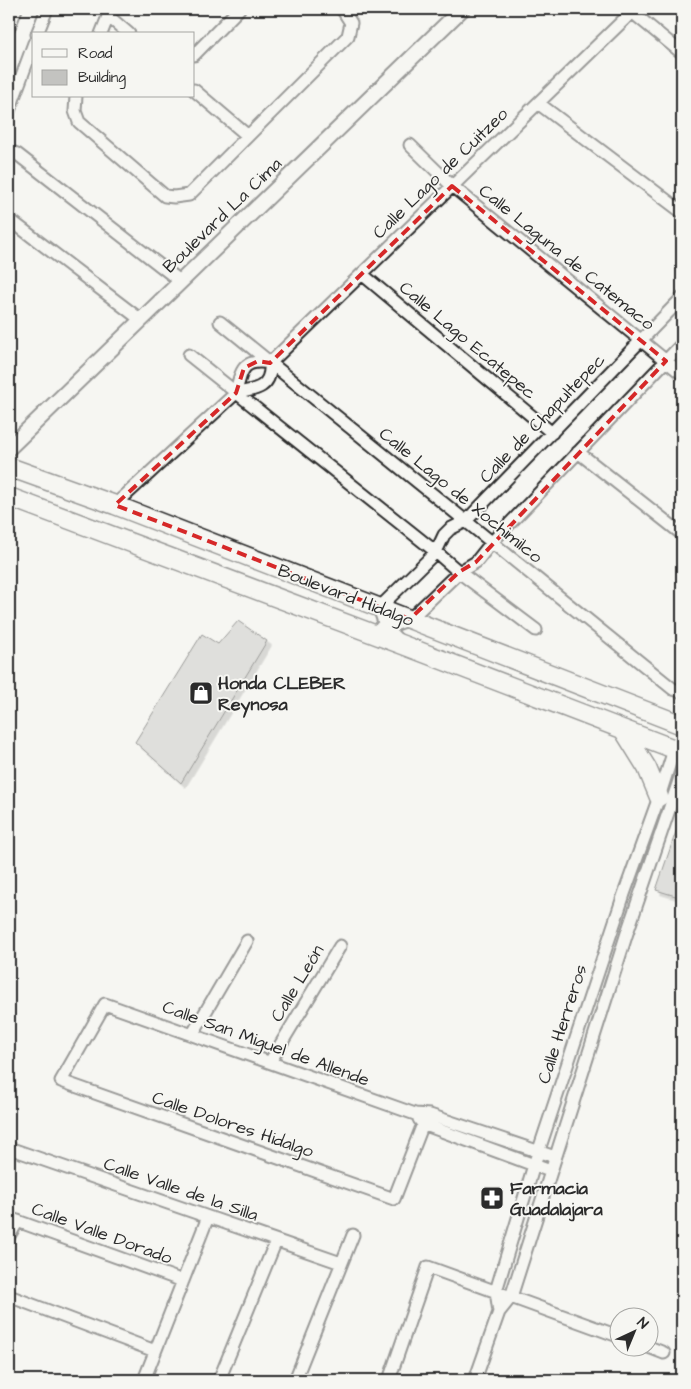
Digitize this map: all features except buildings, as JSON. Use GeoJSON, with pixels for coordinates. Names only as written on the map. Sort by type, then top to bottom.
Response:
{"type":"FeatureCollection","features":[{"type":"Feature","properties":{"kind":"main road","name":"Boulevard Hidalgo"},"geometry":{"type":"LineString","coordinates":[[9,467],[410,619],[682,725]]}},
{"type":"Feature","properties":{"kind":"main road","name":"Boulevard Hidalgo"},"geometry":{"type":"LineString","coordinates":[[9,497],[678,751]]}},
{"type":"Feature","properties":{"kind":"main road"},"geometry":{"type":"LineString","coordinates":[[339,621],[370,618],[373,606]]}},
{"type":"Feature","properties":{"kind":"main road"},"geometry":{"type":"LineString","coordinates":[[403,645],[400,630],[410,619]]}},
{"type":"Feature","properties":{"kind":"main road"},"geometry":{"type":"LineString","coordinates":[[624,731],[647,768],[659,797]]}},
{"type":"Feature","properties":{"kind":"street"},"geometry":{"type":"LineString","coordinates":[[9,26],[16,9]]}},
{"type":"Feature","properties":{"kind":"street"},"geometry":{"type":"LineString","coordinates":[[38,32],[47,9]]}},
{"type":"Feature","properties":{"kind":"street"},"geometry":{"type":"LineString","coordinates":[[195,54],[239,9]]}},
{"type":"Feature","properties":{"kind":"street"},"geometry":{"type":"LineString","coordinates":[[76,98],[75,111],[79,122],[165,196],[174,197],[189,194],[348,36],[350,23],[342,9]]}},
{"type":"Feature","properties":{"kind":"street","name":"Boulevard La Cima"},"geometry":{"type":"LineString","coordinates":[[9,448],[462,9]]}},
{"type":"Feature","properties":{"kind":"street"},"geometry":{"type":"LineString","coordinates":[[633,10],[682,53]]}},
{"type":"Feature","properties":{"kind":"street","name":"Calle Lago de Cuitzeo"},"geometry":{"type":"LineString","coordinates":[[270,363],[633,10]]}},
{"type":"Feature","properties":{"kind":"street"},"geometry":{"type":"LineString","coordinates":[[102,32],[110,13],[126,32]]}},
{"type":"Feature","properties":{"kind":"street"},"geometry":{"type":"LineString","coordinates":[[9,111],[32,48]]}},
{"type":"Feature","properties":{"kind":"street"},"geometry":{"type":"LineString","coordinates":[[195,91],[248,136]]}},
{"type":"Feature","properties":{"kind":"street"},"geometry":{"type":"LineString","coordinates":[[538,103],[682,212]]}},
{"type":"Feature","properties":{"kind":"street","name":"Calle Laguna de Catemaco"},"geometry":{"type":"LineString","coordinates":[[410,145],[452,186],[682,374]]}},
{"type":"Feature","properties":{"kind":"street"},"geometry":{"type":"LineString","coordinates":[[9,151],[18,154],[180,281]]}},
{"type":"Feature","properties":{"kind":"street"},"geometry":{"type":"LineString","coordinates":[[9,219],[140,320]]}},
{"type":"Feature","properties":{"kind":"street","name":"Calle Lago Ecatepec"},"geometry":{"type":"LineString","coordinates":[[362,274],[552,433]]}},
{"type":"Feature","properties":{"kind":"street","name":"Calle de Chapultepec"},"geometry":{"type":"LineString","coordinates":[[373,606],[436,552],[444,535],[450,529],[466,521],[682,298]]}},
{"type":"Feature","properties":{"kind":"street","name":"Calle Lago de Xochimilco"},"geometry":{"type":"LineString","coordinates":[[220,322],[673,689],[682,692]]}},
{"type":"Feature","properties":{"kind":"street"},"geometry":{"type":"LineString","coordinates":[[339,621],[386,628],[410,619],[459,572],[476,562],[492,542],[682,344]]}},
{"type":"Feature","properties":{"kind":"street"},"geometry":{"type":"LineString","coordinates":[[190,355],[459,572],[536,630]]}},
{"type":"Feature","properties":{"kind":"street"},"geometry":{"type":"LineString","coordinates":[[115,506],[236,393],[253,390],[262,386],[268,380],[271,372],[270,363],[258,361],[244,368],[240,375],[236,393]]}},
{"type":"Feature","properties":{"kind":"street"},"geometry":{"type":"LineString","coordinates":[[578,452],[682,534]]}},
{"type":"Feature","properties":{"kind":"street"},"geometry":{"type":"LineString","coordinates":[[373,606],[386,628],[403,645]]}},
{"type":"Feature","properties":{"kind":"street","name":"Calle Herreros"},"geometry":{"type":"LineString","coordinates":[[499,1312],[496,1292],[538,1152],[624,894],[659,797],[678,751]]}},
{"type":"Feature","properties":{"kind":"street","name":"Calle Herreros"},"geometry":{"type":"LineString","coordinates":[[475,1380],[499,1312],[511,1297],[627,933],[682,772]]}},
{"type":"Feature","properties":{"kind":"street"},"geometry":{"type":"LineString","coordinates":[[192,1035],[246,941]]}},
{"type":"Feature","properties":{"kind":"street","name":"Calle León"},"geometry":{"type":"LineString","coordinates":[[270,1062],[340,946]]}},
{"type":"Feature","properties":{"kind":"street","name":"Calle San Miguel de Allende"},"geometry":{"type":"LineString","coordinates":[[61,1082],[105,1004],[426,1119]]}},
{"type":"Feature","properties":{"kind":"street","name":"Calle Dolores Hidalgo"},"geometry":{"type":"LineString","coordinates":[[61,1082],[394,1199],[426,1119]]}},
{"type":"Feature","properties":{"kind":"street"},"geometry":{"type":"LineString","coordinates":[[559,1089],[575,1095]]}},
{"type":"Feature","properties":{"kind":"street"},"geometry":{"type":"LineString","coordinates":[[426,1119],[488,1135],[555,1158]]}},
{"type":"Feature","properties":{"kind":"street"},"geometry":{"type":"LineString","coordinates":[[426,1119],[484,1147],[550,1171]]}},
{"type":"Feature","properties":{"kind":"street"},"geometry":{"type":"LineString","coordinates":[[484,1147],[488,1135]]}},
{"type":"Feature","properties":{"kind":"street","name":"Calle Valle de la Silla"},"geometry":{"type":"LineString","coordinates":[[9,1148],[341,1263]]}},
{"type":"Feature","properties":{"kind":"street"},"geometry":{"type":"LineString","coordinates":[[144,1380],[208,1217]]}},
{"type":"Feature","properties":{"kind":"street"},"geometry":{"type":"LineString","coordinates":[[9,1236],[13,1219]]}},
{"type":"Feature","properties":{"kind":"street","name":"Calle Valle Dorado"},"geometry":{"type":"LineString","coordinates":[[13,1219],[183,1281]]}},
{"type":"Feature","properties":{"kind":"street"},"geometry":{"type":"LineString","coordinates":[[295,1380],[353,1235]]}},
{"type":"Feature","properties":{"kind":"street"},"geometry":{"type":"LineString","coordinates":[[219,1380],[276,1241]]}},
{"type":"Feature","properties":{"kind":"street"},"geometry":{"type":"LineString","coordinates":[[389,1380],[428,1267],[608,1332]]}},
{"type":"Feature","properties":{"kind":"street"},"geometry":{"type":"LineString","coordinates":[[9,1296],[155,1351]]}},
{"type":"Feature","properties":{"kind":"street"},"geometry":{"type":"LineString","coordinates":[[658,1351],[664,1353]]}},
{"type":"Feature","properties":{"kind":"highlighted area"},"geometry":{"type":"Polygon","coordinates":[[[452,186],[666,361],[476,562],[459,572],[410,619],[115,505],[236,393],[244,368],[258,361],[270,363],[452,186]]]}},
{"type":"Feature","properties":{"kind":"place","name":"Honda CLEBER Reynosa"},"geometry":{"type":"Point","coordinates":[201,693]}},
{"type":"Feature","properties":{"kind":"place","name":"Farmacia Guadalajara"},"geometry":{"type":"Point","coordinates":[492,1198]}}]}
